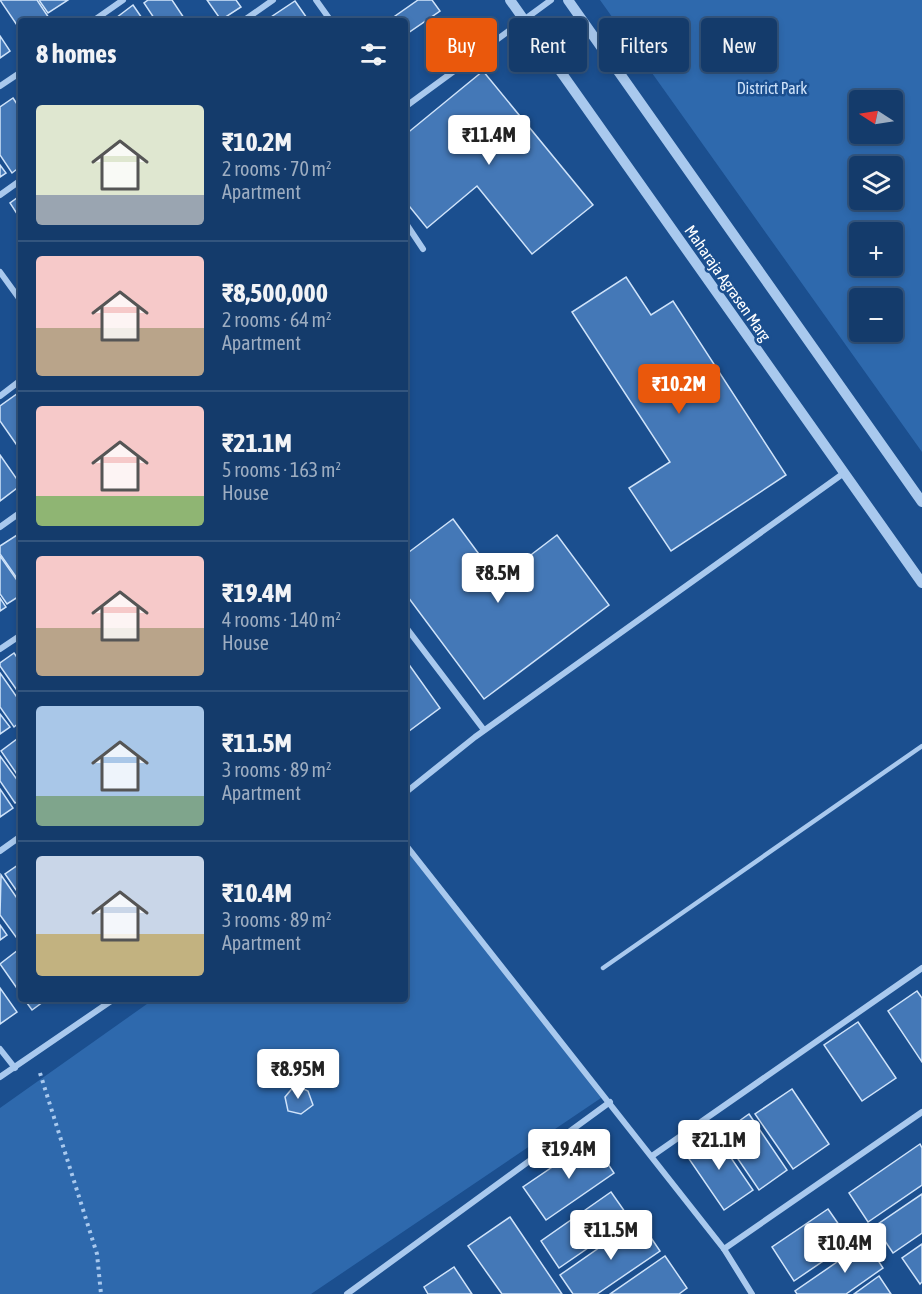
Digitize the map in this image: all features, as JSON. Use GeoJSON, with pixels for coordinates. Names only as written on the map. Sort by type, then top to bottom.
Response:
{"type":"FeatureCollection","features":[{"type":"Feature","properties":{"kind":"street"},"geometry":{"type":"LineString","coordinates":[[97,18],[123,0]]}},
{"type":"Feature","properties":{"kind":"street"},"geometry":{"type":"LineString","coordinates":[[247,18],[273,0]]}},
{"type":"Feature","properties":{"kind":"street"},"geometry":{"type":"LineString","coordinates":[[316,0],[329,18]]}},
{"type":"Feature","properties":{"kind":"street","name":"Maharaja Agrasen Marg"},"geometry":{"type":"LineString","coordinates":[[510,0],[523,18]]}},
{"type":"Feature","properties":{"kind":"street"},"geometry":{"type":"LineString","coordinates":[[527,18],[551,0]]}},
{"type":"Feature","properties":{"kind":"street","name":"Maharaja Agrasen Marg"},"geometry":{"type":"LineString","coordinates":[[568,0],[922,502]]}},
{"type":"Feature","properties":{"kind":"street"},"geometry":{"type":"LineString","coordinates":[[408,105],[509,31]]}},
{"type":"Feature","properties":{"kind":"street","name":"Maharaja Agrasen Marg"},"geometry":{"type":"LineString","coordinates":[[561,72],[922,583]]}},
{"type":"Feature","properties":{"kind":"street"},"geometry":{"type":"LineString","coordinates":[[0,86],[18,74]]}},
{"type":"Feature","properties":{"kind":"street"},"geometry":{"type":"LineString","coordinates":[[0,195],[18,182]]}},
{"type":"Feature","properties":{"kind":"street"},"geometry":{"type":"LineString","coordinates":[[408,226],[423,249]]}},
{"type":"Feature","properties":{"kind":"street"},"geometry":{"type":"LineString","coordinates":[[0,272],[18,297]]}},
{"type":"Feature","properties":{"kind":"street"},"geometry":{"type":"LineString","coordinates":[[0,396],[18,382]]}},
{"type":"Feature","properties":{"kind":"street"},"geometry":{"type":"LineString","coordinates":[[408,791],[484,730],[844,473]]}},
{"type":"Feature","properties":{"kind":"street"},"geometry":{"type":"LineString","coordinates":[[0,527],[18,514]]}},
{"type":"Feature","properties":{"kind":"street"},"geometry":{"type":"LineString","coordinates":[[408,630],[484,730]]}},
{"type":"Feature","properties":{"kind":"street"},"geometry":{"type":"LineString","coordinates":[[0,649],[18,636]]}},
{"type":"Feature","properties":{"kind":"street"},"geometry":{"type":"LineString","coordinates":[[0,851],[18,838]]}},
{"type":"Feature","properties":{"kind":"street"},"geometry":{"type":"LineString","coordinates":[[408,848],[724,1249],[752,1294]]}},
{"type":"Feature","properties":{"kind":"street"},"geometry":{"type":"LineString","coordinates":[[652,1156],[922,968]]}},
{"type":"Feature","properties":{"kind":"street"},"geometry":{"type":"LineString","coordinates":[[0,1077],[110,1002]]}},
{"type":"Feature","properties":{"kind":"street"},"geometry":{"type":"LineString","coordinates":[[0,1049],[15,1068]]}},
{"type":"Feature","properties":{"kind":"street"},"geometry":{"type":"LineString","coordinates":[[347,1294],[610,1102]]}},
{"type":"Feature","properties":{"kind":"street"},"geometry":{"type":"LineString","coordinates":[[724,1249],[922,1112]]}},
{"type":"Feature","properties":{"kind":"lane"},"geometry":{"type":"LineString","coordinates":[[603,968],[922,746]]}},
{"type":"Feature","properties":{"kind":"path"},"geometry":{"type":"LineString","coordinates":[[34,1054],[97,1254],[101,1294]]}},
{"type":"Feature","properties":{"kind":"green space","name":"District Park"},"geometry":{"type":"Polygon","coordinates":[[[600,0],[922,0],[922,452],[651,72],[689,72],[689,18],[613,18],[600,0]]]}},
{"type":"Feature","properties":{"kind":"green space"},"geometry":{"type":"Polygon","coordinates":[[[408,846],[601,1098],[311,1294],[0,1294],[0,1108],[150,1002],[408,1002],[408,846]]]}},
{"type":"Feature","properties":{"kind":"building"},"geometry":{"type":"Polygon","coordinates":[[[0,0],[37,0],[49,18],[18,18],[18,27],[0,0]]]}},
{"type":"Feature","properties":{"kind":"building"},"geometry":{"type":"Polygon","coordinates":[[[39,0],[68,0],[48,13],[39,0]]]}},
{"type":"Feature","properties":{"kind":"building"},"geometry":{"type":"Polygon","coordinates":[[[148,0],[172,0],[184,18],[154,18],[144,3],[148,0]]]}},
{"type":"Feature","properties":{"kind":"building"},"geometry":{"type":"Polygon","coordinates":[[[207,0],[236,0],[241,7],[224,18],[220,18],[207,0]]]}},
{"type":"Feature","properties":{"kind":"building"},"geometry":{"type":"Polygon","coordinates":[[[418,0],[432,0],[440,11],[426,18],[426,21],[408,33],[408,18],[392,18],[418,0]]]}},
{"type":"Feature","properties":{"kind":"building"},"geometry":{"type":"Polygon","coordinates":[[[295,1],[307,18],[270,18],[295,1]]]}},
{"type":"Feature","properties":{"kind":"building"},"geometry":{"type":"Polygon","coordinates":[[[133,5],[142,18],[116,18],[133,5]]]}},
{"type":"Feature","properties":{"kind":"building"},"geometry":{"type":"Polygon","coordinates":[[[0,36],[10,51],[0,58],[0,36]]]}},
{"type":"Feature","properties":{"kind":"building"},"geometry":{"type":"Polygon","coordinates":[[[484,72],[593,205],[532,254],[477,186],[427,228],[408,205],[408,133],[484,72]]]}},
{"type":"Feature","properties":{"kind":"building"},"geometry":{"type":"Polygon","coordinates":[[[13,98],[18,106],[18,168],[12,173],[0,155],[0,107],[13,98]]]}},
{"type":"Feature","properties":{"kind":"building"},"geometry":{"type":"Polygon","coordinates":[[[0,165],[6,173],[0,177],[0,165]]]}},
{"type":"Feature","properties":{"kind":"building"},"geometry":{"type":"Polygon","coordinates":[[[18,197],[18,215],[10,203],[18,197]]]}},
{"type":"Feature","properties":{"kind":"building"},"geometry":{"type":"Polygon","coordinates":[[[626,277],[651,315],[673,301],[786,475],[671,551],[629,488],[670,462],[572,312],[626,277]]]}},
{"type":"Feature","properties":{"kind":"building"},"geometry":{"type":"Polygon","coordinates":[[[18,393],[18,447],[0,421],[0,406],[18,393]]]}},
{"type":"Feature","properties":{"kind":"building"},"geometry":{"type":"Polygon","coordinates":[[[0,455],[18,481],[18,487],[0,501],[0,455]]]}},
{"type":"Feature","properties":{"kind":"building"},"geometry":{"type":"Polygon","coordinates":[[[453,519],[498,580],[557,535],[609,605],[484,699],[408,597],[408,553],[453,519]]]}},
{"type":"Feature","properties":{"kind":"building"},"geometry":{"type":"Polygon","coordinates":[[[18,536],[18,580],[0,554],[0,546],[18,536]]]}},
{"type":"Feature","properties":{"kind":"building"},"geometry":{"type":"Polygon","coordinates":[[[0,556],[18,582],[18,597],[7,604],[0,594],[0,556]]]}},
{"type":"Feature","properties":{"kind":"building"},"geometry":{"type":"Polygon","coordinates":[[[0,598],[6,607],[0,611],[0,598]]]}},
{"type":"Feature","properties":{"kind":"building"},"geometry":{"type":"Polygon","coordinates":[[[14,653],[18,659],[18,692],[0,666],[0,663],[14,653]]]}},
{"type":"Feature","properties":{"kind":"building"},"geometry":{"type":"Polygon","coordinates":[[[408,663],[440,708],[408,732],[408,663]]]}},
{"type":"Feature","properties":{"kind":"building"},"geometry":{"type":"Polygon","coordinates":[[[0,673],[18,699],[18,724],[14,727],[0,707],[0,673]]]}},
{"type":"Feature","properties":{"kind":"building"},"geometry":{"type":"Polygon","coordinates":[[[0,714],[10,727],[0,734],[0,714]]]}},
{"type":"Feature","properties":{"kind":"building"},"geometry":{"type":"Polygon","coordinates":[[[18,738],[18,776],[1,751],[18,738]]]}},
{"type":"Feature","properties":{"kind":"building"},"geometry":{"type":"Polygon","coordinates":[[[0,756],[18,781],[18,801],[15,803],[0,781],[0,756]]]}},
{"type":"Feature","properties":{"kind":"building"},"geometry":{"type":"Polygon","coordinates":[[[0,789],[13,808],[0,817],[0,789]]]}},
{"type":"Feature","properties":{"kind":"building"},"geometry":{"type":"Polygon","coordinates":[[[18,865],[18,893],[5,874],[18,865]]]}},
{"type":"Feature","properties":{"kind":"building"},"geometry":{"type":"Polygon","coordinates":[[[1,875],[18,900],[18,935],[16,937],[0,915],[1,875]]]}},
{"type":"Feature","properties":{"kind":"building"},"geometry":{"type":"Polygon","coordinates":[[[0,925],[7,935],[0,940],[0,925]]]}},
{"type":"Feature","properties":{"kind":"building"},"geometry":{"type":"Polygon","coordinates":[[[18,950],[18,990],[0,964],[18,950]]]}},
{"type":"Feature","properties":{"kind":"building"},"geometry":{"type":"Polygon","coordinates":[[[0,988],[17,1012],[0,1024],[0,988]]]}},
{"type":"Feature","properties":{"kind":"building"},"geometry":{"type":"Polygon","coordinates":[[[917,991],[922,998],[922,1062],[888,1011],[917,991]]]}},
{"type":"Feature","properties":{"kind":"building"},"geometry":{"type":"Polygon","coordinates":[[[26,1002],[43,1002],[32,1010],[26,1002]]]}},
{"type":"Feature","properties":{"kind":"building"},"geometry":{"type":"Polygon","coordinates":[[[858,1022],[896,1078],[862,1101],[824,1045],[858,1022]]]}},
{"type":"Feature","properties":{"kind":"building"},"geometry":{"type":"Polygon","coordinates":[[[295,1085],[308,1091],[313,1105],[301,1114],[288,1111],[285,1097],[295,1085]]]}},
{"type":"Feature","properties":{"kind":"building"},"geometry":{"type":"Polygon","coordinates":[[[792,1089],[829,1144],[793,1169],[755,1114],[792,1089]]]}},
{"type":"Feature","properties":{"kind":"building"},"geometry":{"type":"Polygon","coordinates":[[[749,1114],[787,1170],[759,1190],[721,1134],[749,1114]]]}},
{"type":"Feature","properties":{"kind":"building"},"geometry":{"type":"Polygon","coordinates":[[[714,1133],[753,1190],[724,1210],[685,1153],[714,1133]]]}},
{"type":"Feature","properties":{"kind":"building"},"geometry":{"type":"Polygon","coordinates":[[[592,1140],[614,1173],[546,1220],[523,1187],[592,1140]]]}},
{"type":"Feature","properties":{"kind":"building"},"geometry":{"type":"Polygon","coordinates":[[[920,1144],[922,1148],[922,1185],[868,1222],[849,1193],[920,1144]]]}},
{"type":"Feature","properties":{"kind":"building"},"geometry":{"type":"Polygon","coordinates":[[[611,1192],[630,1219],[559,1268],[541,1241],[611,1192]]]}},
{"type":"Feature","properties":{"kind":"building"},"geometry":{"type":"Polygon","coordinates":[[[922,1194],[922,1233],[893,1253],[875,1226],[922,1194]]]}},
{"type":"Feature","properties":{"kind":"building"},"geometry":{"type":"Polygon","coordinates":[[[828,1209],[851,1242],[794,1281],[772,1247],[828,1209]]]}},
{"type":"Feature","properties":{"kind":"building"},"geometry":{"type":"Polygon","coordinates":[[[510,1217],[562,1294],[502,1294],[468,1246],[510,1217]]]}},
{"type":"Feature","properties":{"kind":"building"},"geometry":{"type":"Polygon","coordinates":[[[639,1220],[660,1251],[597,1294],[573,1294],[560,1275],[639,1220]]]}},
{"type":"Feature","properties":{"kind":"building"},"geometry":{"type":"Polygon","coordinates":[[[866,1242],[883,1268],[846,1294],[797,1294],[795,1291],[866,1242]]]}},
{"type":"Feature","properties":{"kind":"building"},"geometry":{"type":"Polygon","coordinates":[[[922,1244],[922,1282],[920,1284],[902,1258],[922,1244]]]}},
{"type":"Feature","properties":{"kind":"building"},"geometry":{"type":"Polygon","coordinates":[[[665,1256],[687,1288],[679,1294],[610,1294],[665,1256]]]}},
{"type":"Feature","properties":{"kind":"building"},"geometry":{"type":"Polygon","coordinates":[[[454,1267],[472,1294],[428,1294],[424,1287],[454,1267]]]}},
{"type":"Feature","properties":{"kind":"building"},"geometry":{"type":"Polygon","coordinates":[[[879,1276],[891,1294],[854,1294],[879,1276]]]}}]}
